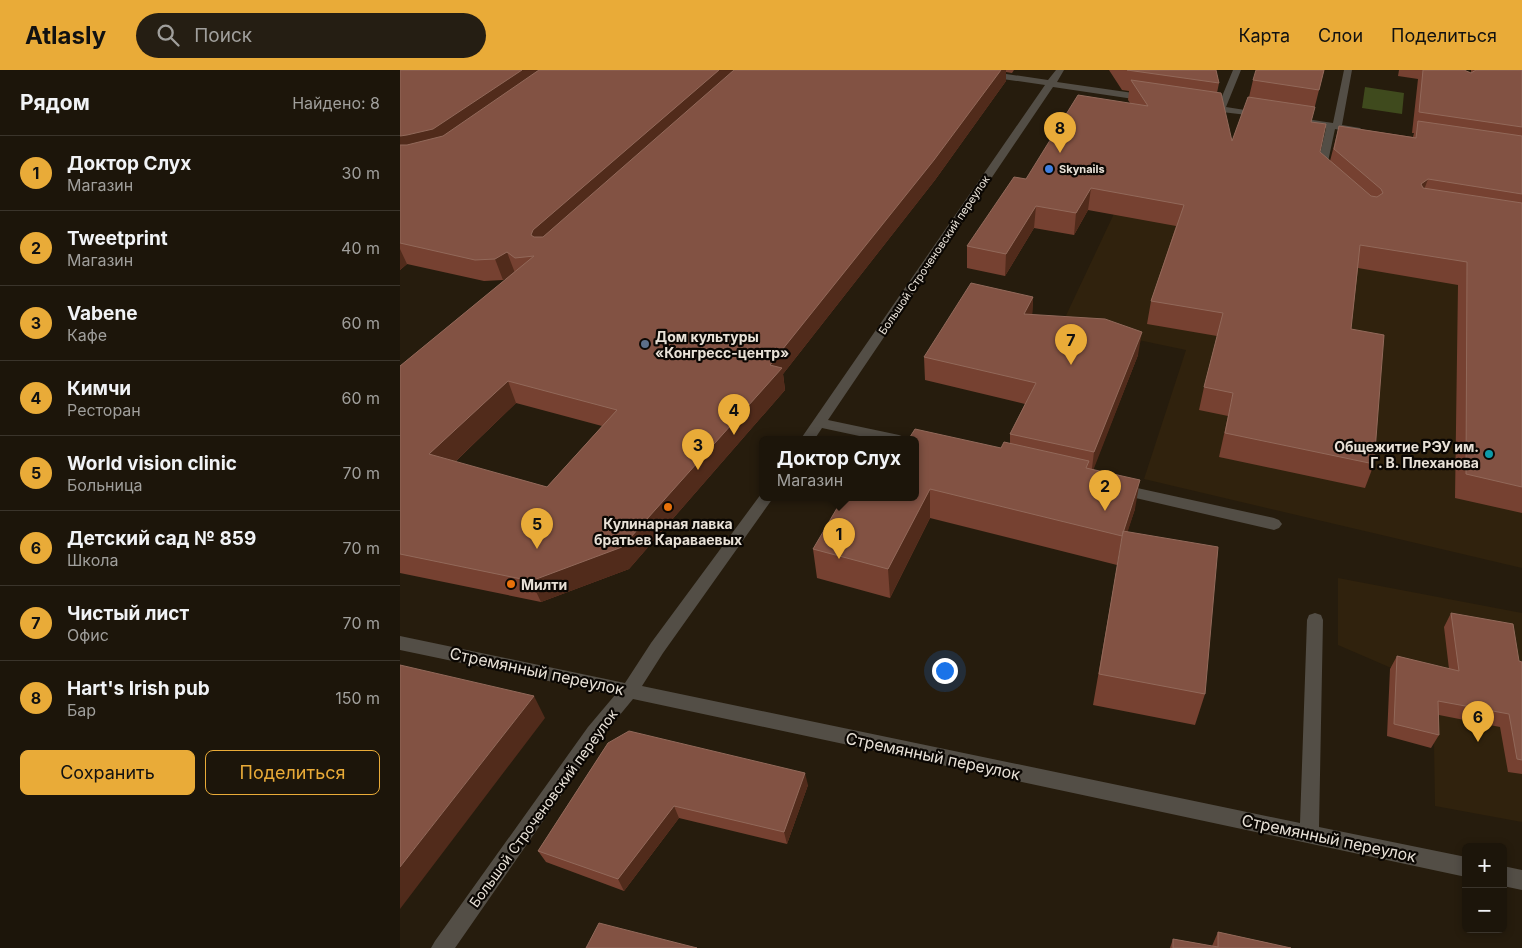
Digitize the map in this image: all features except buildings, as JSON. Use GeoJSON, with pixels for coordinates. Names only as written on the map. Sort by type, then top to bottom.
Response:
{"type":"FeatureCollection","features":[{"type":"Feature","properties":{"kind":"street"},"geometry":{"type":"LineString","coordinates":[[961,70],[1157,100]]}},
{"type":"Feature","properties":{"kind":"street","name":"Большой Строченовский переулок"},"geometry":{"type":"LineString","coordinates":[[810,436],[1060,70]]}},
{"type":"Feature","properties":{"kind":"street"},"geometry":{"type":"LineString","coordinates":[[1221,109],[1237,70]]}},
{"type":"Feature","properties":{"kind":"street"},"geometry":{"type":"LineString","coordinates":[[1335,184],[1321,172],[1348,70]]}},
{"type":"Feature","properties":{"kind":"street"},"geometry":{"type":"LineString","coordinates":[[1194,105],[1267,116]]}},
{"type":"Feature","properties":{"kind":"street"},"geometry":{"type":"LineString","coordinates":[[1294,120],[1366,131]]}},
{"type":"Feature","properties":{"kind":"street"},"geometry":{"type":"LineString","coordinates":[[820,423],[880,436]]}},
{"type":"Feature","properties":{"kind":"street"},"geometry":{"type":"LineString","coordinates":[[1108,487],[1274,524]]}},
{"type":"Feature","properties":{"kind":"street","name":"Большой Строченовский переулок"},"geometry":{"type":"LineString","coordinates":[[442,948],[594,733],[630,690],[663,640],[764,501]]}},
{"type":"Feature","properties":{"kind":"street"},"geometry":{"type":"LineString","coordinates":[[1309,833],[1315,620]]}},
{"type":"Feature","properties":{"kind":"street","name":"Стремянный переулок"},"geometry":{"type":"LineString","coordinates":[[400,643],[1462,866]]}},
{"type":"Feature","properties":{"kind":"street"},"geometry":{"type":"LineString","coordinates":[[1507,877],[1522,880]]}},
{"type":"Feature","properties":{"kind":"shaded area"},"geometry":{"type":"Polygon","coordinates":[[[1120,201],[1522,264],[1522,568],[1144,479],[1186,350],[1062,324],[1120,201]]]}},
{"type":"Feature","properties":{"kind":"shaded area"},"geometry":{"type":"Polygon","coordinates":[[[1338,578],[1522,613],[1522,822],[1435,806],[1433,679],[1389,667],[1338,645],[1338,578]]]}},
{"type":"Feature","properties":{"kind":"green space"},"geometry":{"type":"Polygon","coordinates":[[[1365,87],[1404,93],[1402,114],[1362,108],[1365,87]]]}},
{"type":"Feature","properties":{"kind":"place","name":"Hart's Irish pub"},"geometry":{"type":"Point","coordinates":[1060,153]}},
{"type":"Feature","properties":{"kind":"place","name":"Skynails"},"geometry":{"type":"Point","coordinates":[1049,169]}},
{"type":"Feature","properties":{"kind":"place","name":"Дом культуры «Конгресс-центр»"},"geometry":{"type":"Point","coordinates":[645,344]}},
{"type":"Feature","properties":{"kind":"place","name":"Чистый лист"},"geometry":{"type":"Point","coordinates":[1071,365]}},
{"type":"Feature","properties":{"kind":"place","name":"Кимчи"},"geometry":{"type":"Point","coordinates":[734,435]}},
{"type":"Feature","properties":{"kind":"place","name":"Общежитие РЭУ им. Г. В. Плеханова"},"geometry":{"type":"Point","coordinates":[1489,454]}},
{"type":"Feature","properties":{"kind":"place","name":"Vabene"},"geometry":{"type":"Point","coordinates":[698,470]}},
{"type":"Feature","properties":{"kind":"place","name":"Кулинарная лавка братьев Караваевых"},"geometry":{"type":"Point","coordinates":[668,507]}},
{"type":"Feature","properties":{"kind":"place","name":"Tweetprint"},"geometry":{"type":"Point","coordinates":[1105,511]}},
{"type":"Feature","properties":{"kind":"place","name":"World vision clinic"},"geometry":{"type":"Point","coordinates":[537,549]}},
{"type":"Feature","properties":{"kind":"place","name":"Доктор Слух"},"geometry":{"type":"Point","coordinates":[839,559]}},
{"type":"Feature","properties":{"kind":"place","name":"Милти"},"geometry":{"type":"Point","coordinates":[511,584]}},
{"type":"Feature","properties":{"kind":"place","name":"Детский сад № 859"},"geometry":{"type":"Point","coordinates":[1478,742]}}]}
